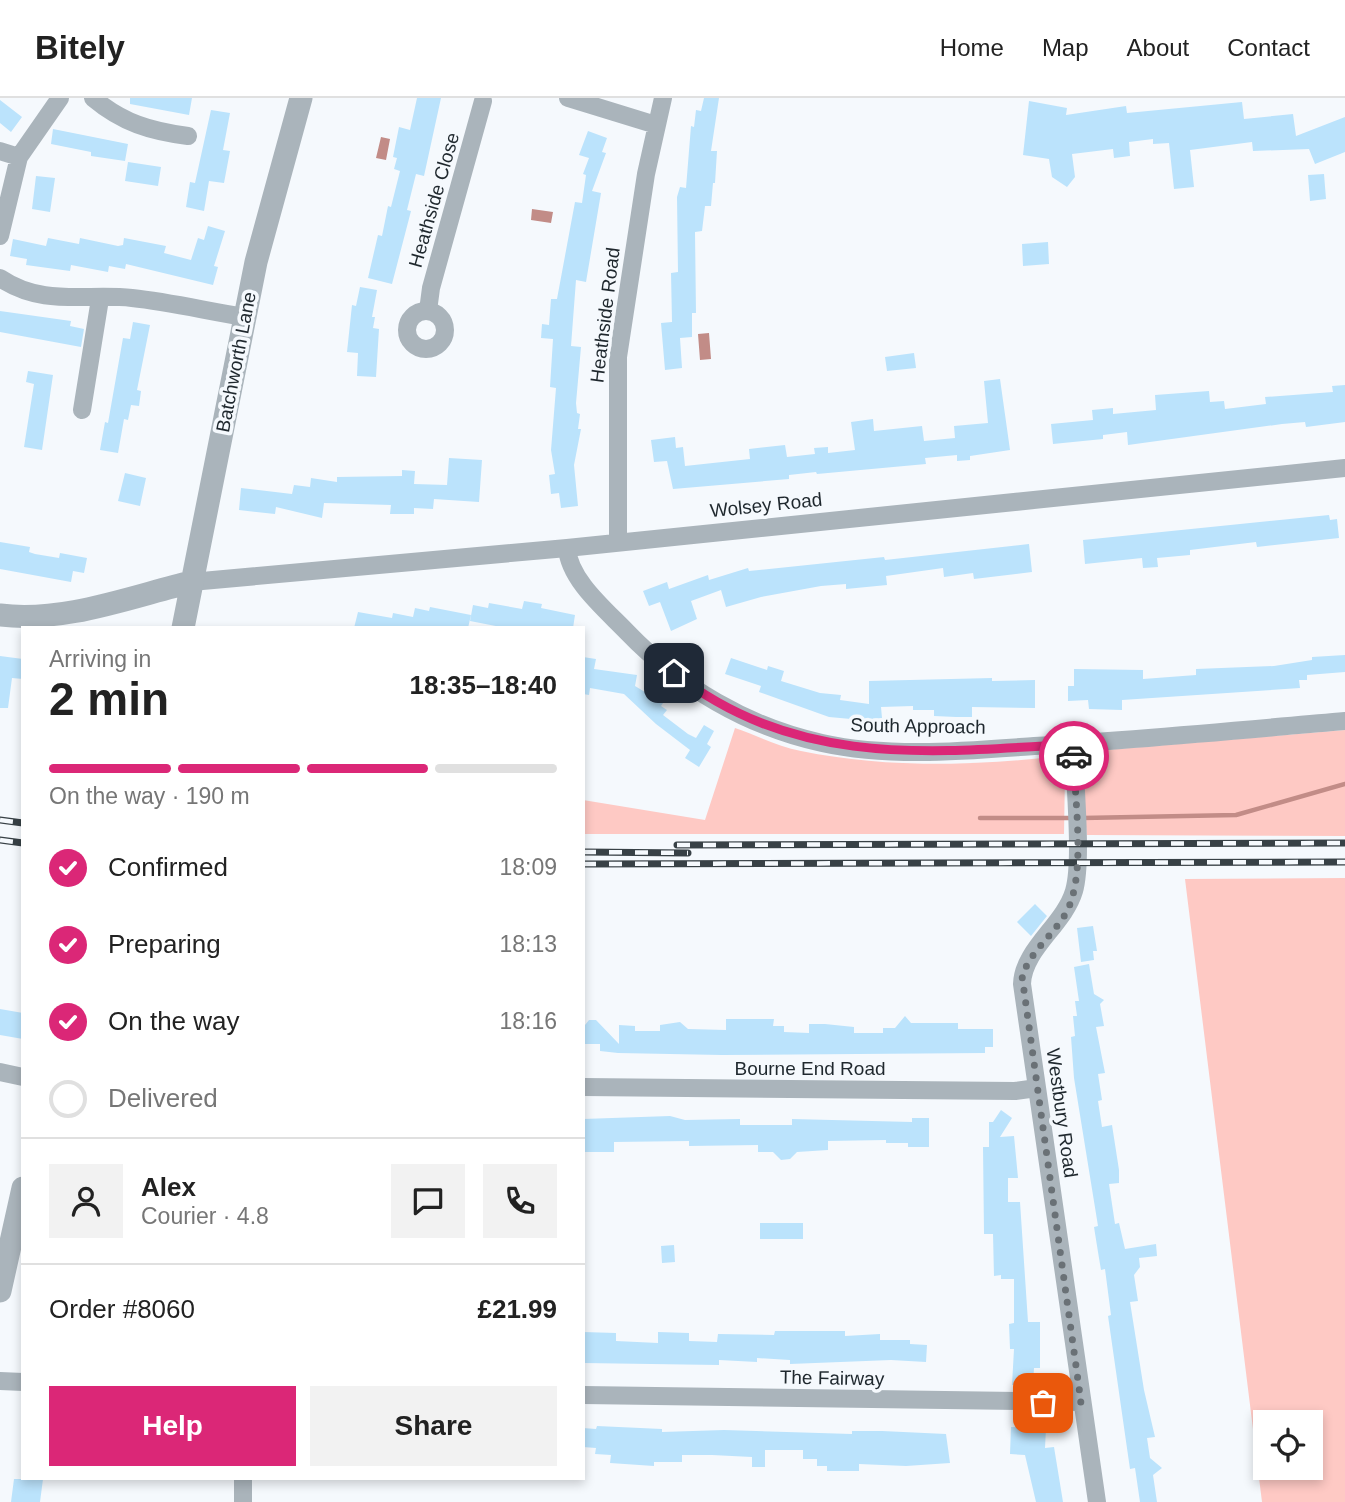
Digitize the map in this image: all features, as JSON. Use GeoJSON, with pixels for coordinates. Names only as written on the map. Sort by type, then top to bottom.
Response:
{"type":"FeatureCollection","features":[{"type":"Feature","properties":{"kind":"street"},"geometry":{"type":"LineString","coordinates":[[0,236],[19,157],[60,98]]}},
{"type":"Feature","properties":{"kind":"street"},"geometry":{"type":"LineString","coordinates":[[93,98],[133,125],[148,131],[188,136]]}},
{"type":"Feature","properties":{"kind":"street","name":"Batchworth Lane"},"geometry":{"type":"LineString","coordinates":[[183,626],[245,317],[270,206],[300,98]]}},
{"type":"Feature","properties":{"kind":"street"},"geometry":{"type":"LineString","coordinates":[[568,98],[656,125]]}},
{"type":"Feature","properties":{"kind":"street","name":"Heathside Road"},"geometry":{"type":"LineString","coordinates":[[618,540],[618,357],[656,125],[663,98]]}},
{"type":"Feature","properties":{"kind":"street","name":"Heathside Close"},"geometry":{"type":"LineString","coordinates":[[428,311],[431,288],[485,99]]}},
{"type":"Feature","properties":{"kind":"street"},"geometry":{"type":"LineString","coordinates":[[0,151],[19,157]]}},
{"type":"Feature","properties":{"kind":"street"},"geometry":{"type":"LineString","coordinates":[[0,278],[33,293],[100,299],[131,298],[245,317]]}},
{"type":"Feature","properties":{"kind":"street"},"geometry":{"type":"LineString","coordinates":[[82,410],[100,299]]}},
{"type":"Feature","properties":{"kind":"street","name":"Wolsey Road"},"geometry":{"type":"LineString","coordinates":[[191,582],[567,548],[618,540],[1345,468]]}},
{"type":"Feature","properties":{"kind":"street","name":"South Approach"},"geometry":{"type":"LineString","coordinates":[[567,548],[570,566],[632,637],[695,689],[749,720],[823,743],[882,750],[959,751],[1345,721]]}},
{"type":"Feature","properties":{"kind":"street"},"geometry":{"type":"LineString","coordinates":[[0,615],[24,618],[50,616],[191,582]]}},
{"type":"Feature","properties":{"kind":"street","name":"Westbury Road"},"geometry":{"type":"LineString","coordinates":[[1074,744],[1076,882],[1065,914],[1031,958],[1022,976],[1097,1502]]}},
{"type":"Feature","properties":{"kind":"street"},"geometry":{"type":"LineString","coordinates":[[0,1072],[21,1077]]}},
{"type":"Feature","properties":{"kind":"street","name":"Bourne End Road"},"geometry":{"type":"LineString","coordinates":[[585,1087],[1015,1091],[1037,1088]]}},
{"type":"Feature","properties":{"kind":"street"},"geometry":{"type":"LineString","coordinates":[[0,1291],[21,1197]]}},
{"type":"Feature","properties":{"kind":"street"},"geometry":{"type":"LineString","coordinates":[[0,1381],[21,1382]]}},
{"type":"Feature","properties":{"kind":"street","name":"The Fairway"},"geometry":{"type":"LineString","coordinates":[[585,1395],[1081,1402]]}},
{"type":"Feature","properties":{"kind":"street"},"geometry":{"type":"LineString","coordinates":[[243,1480],[243,1502]]}},
{"type":"Feature","properties":{"kind":"shaded area"},"geometry":{"type":"Polygon","coordinates":[[[381,137],[390,139],[386,160],[376,158],[381,137]]]}},
{"type":"Feature","properties":{"kind":"shaded area"},"geometry":{"type":"Polygon","coordinates":[[[532,209],[553,212],[551,223],[531,220],[532,209]]]}},
{"type":"Feature","properties":{"kind":"shaded area"},"geometry":{"type":"Polygon","coordinates":[[[709,333],[711,359],[700,360],[698,334],[709,333]]]}},
{"type":"Feature","properties":{"kind":"shaded area"},"geometry":{"type":"Polygon","coordinates":[[[735,728],[792,749],[832,757],[895,763],[958,764],[1053,757],[1062,764],[1065,773],[1064,834],[585,834],[585,800],[705,820],[735,728]]]}},
{"type":"Feature","properties":{"kind":"shaded area"},"geometry":{"type":"Polygon","coordinates":[[[1345,730],[1345,836],[1087,835],[1080,775],[1093,751],[1345,730]]]}},
{"type":"Feature","properties":{"kind":"shaded area"},"geometry":{"type":"Polygon","coordinates":[[[1345,878],[1345,1502],[1262,1502],[1259,1480],[1323,1480],[1323,1410],[1253,1410],[1253,1429],[1185,879],[1345,878]]]}},
{"type":"Feature","properties":{"kind":"building"},"geometry":{"type":"Polygon","coordinates":[[[130,98],[192,98],[189,115],[130,104],[130,98]]]}},
{"type":"Feature","properties":{"kind":"building"},"geometry":{"type":"Polygon","coordinates":[[[417,98],[441,98],[424,176],[416,174],[407,210],[411,211],[392,284],[368,278],[378,235],[382,236],[388,206],[391,207],[400,171],[394,169],[397,158],[393,157],[399,127],[410,130],[417,98]]]}},
{"type":"Feature","properties":{"kind":"building"},"geometry":{"type":"Polygon","coordinates":[[[704,98],[719,98],[711,151],[717,151],[715,183],[711,206],[705,206],[702,231],[695,232],[696,313],[692,313],[692,337],[680,338],[682,368],[665,370],[661,323],[672,322],[671,273],[678,272],[677,197],[680,187],[686,188],[691,126],[694,127],[696,110],[701,111],[704,98]]]}},
{"type":"Feature","properties":{"kind":"building"},"geometry":{"type":"Polygon","coordinates":[[[0,100],[22,117],[11,132],[0,123],[0,100]]]}},
{"type":"Feature","properties":{"kind":"building"},"geometry":{"type":"Polygon","coordinates":[[[1029,101],[1067,108],[1066,115],[1126,106],[1127,113],[1242,102],[1244,119],[1293,114],[1296,136],[1345,117],[1345,152],[1315,164],[1309,149],[1253,151],[1252,142],[1190,150],[1194,187],[1174,189],[1169,143],[1153,144],[1153,139],[1129,142],[1130,156],[1114,158],[1113,149],[1072,154],[1075,177],[1067,187],[1052,177],[1049,159],[1023,155],[1029,101]]]}},
{"type":"Feature","properties":{"kind":"building"},"geometry":{"type":"Polygon","coordinates":[[[211,110],[230,113],[223,150],[230,151],[224,183],[209,181],[204,211],[186,207],[190,182],[195,183],[211,110]]]}},
{"type":"Feature","properties":{"kind":"building"},"geometry":{"type":"Polygon","coordinates":[[[53,129],[128,144],[125,161],[91,156],[91,152],[51,144],[53,129]]]}},
{"type":"Feature","properties":{"kind":"building"},"geometry":{"type":"Polygon","coordinates":[[[588,131],[607,138],[602,152],[606,153],[592,191],[601,193],[586,282],[576,280],[571,346],[581,347],[576,403],[577,413],[580,414],[578,429],[581,429],[574,465],[578,506],[561,508],[559,493],[551,494],[549,475],[555,474],[551,450],[556,388],[550,387],[553,339],[541,338],[542,324],[549,325],[551,299],[557,299],[575,202],[582,203],[586,175],[583,174],[589,158],[579,155],[588,131]]]}},
{"type":"Feature","properties":{"kind":"building"},"geometry":{"type":"Polygon","coordinates":[[[128,162],[161,167],[158,186],[125,181],[128,162]]]}},
{"type":"Feature","properties":{"kind":"building"},"geometry":{"type":"Polygon","coordinates":[[[1324,174],[1326,199],[1310,201],[1308,175],[1324,174]]]}},
{"type":"Feature","properties":{"kind":"building"},"geometry":{"type":"Polygon","coordinates":[[[36,176],[55,178],[50,212],[32,209],[36,176]]]}},
{"type":"Feature","properties":{"kind":"building"},"geometry":{"type":"Polygon","coordinates":[[[208,226],[225,231],[214,266],[218,267],[213,285],[126,264],[125,269],[109,266],[108,272],[71,265],[70,271],[26,265],[27,259],[10,256],[13,239],[46,246],[48,238],[79,244],[80,238],[118,246],[123,245],[124,238],[166,246],[164,253],[191,260],[198,238],[204,240],[208,226]]]}},
{"type":"Feature","properties":{"kind":"building"},"geometry":{"type":"Polygon","coordinates":[[[1048,242],[1049,264],[1023,266],[1022,244],[1048,242]]]}},
{"type":"Feature","properties":{"kind":"building"},"geometry":{"type":"Polygon","coordinates":[[[360,287],[377,290],[372,317],[375,317],[373,328],[379,329],[376,377],[357,376],[358,353],[347,352],[352,305],[356,306],[360,287]]]}},
{"type":"Feature","properties":{"kind":"building"},"geometry":{"type":"Polygon","coordinates":[[[0,311],[71,321],[70,326],[84,329],[81,347],[0,332],[0,311]]]}},
{"type":"Feature","properties":{"kind":"building"},"geometry":{"type":"Polygon","coordinates":[[[133,322],[150,325],[137,390],[141,391],[139,406],[131,405],[128,420],[124,419],[118,453],[100,450],[105,422],[108,423],[123,338],[130,339],[133,322]]]}},
{"type":"Feature","properties":{"kind":"building"},"geometry":{"type":"Polygon","coordinates":[[[914,353],[916,368],[887,371],[885,357],[914,353]]]}},
{"type":"Feature","properties":{"kind":"building"},"geometry":{"type":"Polygon","coordinates":[[[28,371],[53,375],[42,450],[24,447],[34,384],[26,382],[28,371]]]}},
{"type":"Feature","properties":{"kind":"building"},"geometry":{"type":"Polygon","coordinates":[[[1000,379],[1010,450],[970,456],[970,460],[957,461],[957,455],[925,458],[926,464],[816,472],[789,475],[789,479],[673,489],[667,461],[654,462],[651,440],[675,437],[676,448],[683,447],[685,466],[750,459],[749,449],[785,445],[787,457],[815,454],[814,448],[828,447],[828,453],[855,450],[851,422],[873,419],[874,431],[922,426],[924,441],[955,438],[954,426],[988,423],[984,381],[1000,379]]]}},
{"type":"Feature","properties":{"kind":"building"},"geometry":{"type":"Polygon","coordinates":[[[1345,385],[1345,422],[1306,427],[1305,422],[1282,424],[1128,445],[1127,432],[1103,435],[1103,439],[1053,444],[1051,424],[1093,420],[1092,410],[1113,408],[1113,414],[1156,410],[1155,395],[1209,391],[1210,402],[1224,401],[1225,409],[1266,404],[1265,397],[1333,392],[1332,386],[1345,385]]]}},
{"type":"Feature","properties":{"kind":"building"},"geometry":{"type":"Polygon","coordinates":[[[449,458],[482,460],[479,502],[434,499],[433,509],[414,508],[414,514],[390,514],[391,505],[324,503],[322,518],[276,507],[275,514],[239,510],[241,488],[292,494],[294,485],[310,487],[311,478],[337,482],[337,477],[402,476],[402,470],[415,471],[414,484],[447,485],[449,458]]]}},
{"type":"Feature","properties":{"kind":"building"},"geometry":{"type":"Polygon","coordinates":[[[125,473],[146,478],[140,506],[118,501],[125,473]]]}},
{"type":"Feature","properties":{"kind":"building"},"geometry":{"type":"Polygon","coordinates":[[[1329,515],[1330,520],[1337,519],[1339,538],[1257,547],[1256,542],[1190,550],[1190,555],[1157,558],[1158,567],[1143,568],[1142,558],[1085,564],[1083,540],[1329,515]]]}},
{"type":"Feature","properties":{"kind":"building"},"geometry":{"type":"Polygon","coordinates":[[[0,542],[30,547],[29,552],[35,554],[59,558],[60,553],[87,558],[84,573],[73,571],[71,582],[0,569],[0,542]]]}},
{"type":"Feature","properties":{"kind":"building"},"geometry":{"type":"Polygon","coordinates":[[[1029,544],[1032,572],[974,579],[973,573],[944,577],[943,568],[886,576],[887,585],[846,589],[846,584],[821,586],[761,597],[726,607],[721,590],[691,601],[697,619],[671,631],[660,602],[649,606],[643,591],[667,582],[669,589],[708,575],[709,580],[748,568],[749,571],[884,557],[885,560],[1029,544]]]}},
{"type":"Feature","properties":{"kind":"building"},"geometry":{"type":"Polygon","coordinates":[[[524,601],[542,604],[541,608],[575,615],[573,626],[496,626],[470,621],[473,605],[488,608],[489,603],[522,609],[524,601]]]}},
{"type":"Feature","properties":{"kind":"building"},"geometry":{"type":"Polygon","coordinates":[[[430,607],[471,615],[468,626],[354,626],[358,612],[392,618],[393,613],[413,617],[415,608],[429,611],[430,607]]]}},
{"type":"Feature","properties":{"kind":"building"},"geometry":{"type":"Polygon","coordinates":[[[1345,655],[1345,672],[1307,675],[1307,680],[1299,680],[1300,688],[1122,700],[1122,710],[1089,709],[1088,700],[1068,701],[1068,686],[1074,686],[1074,669],[1143,670],[1143,679],[1196,675],[1196,669],[1274,666],[1312,660],[1312,657],[1345,655]]]}},
{"type":"Feature","properties":{"kind":"building"},"geometry":{"type":"Polygon","coordinates":[[[0,656],[21,659],[21,679],[12,678],[8,708],[0,708],[0,656]]]}},
{"type":"Feature","properties":{"kind":"building"},"geometry":{"type":"Polygon","coordinates":[[[585,657],[596,659],[594,669],[637,675],[635,686],[663,703],[661,706],[667,710],[663,715],[688,734],[696,738],[704,725],[714,731],[707,744],[711,747],[699,767],[685,758],[690,750],[656,724],[624,694],[590,688],[589,695],[585,694],[585,657]]]}},
{"type":"Feature","properties":{"kind":"building"},"geometry":{"type":"Polygon","coordinates":[[[731,658],[767,670],[768,666],[784,671],[781,681],[820,693],[841,695],[840,700],[869,704],[869,681],[992,678],[992,681],[1035,680],[1035,708],[972,707],[972,717],[956,717],[934,716],[934,710],[913,710],[913,706],[881,707],[882,718],[862,720],[829,717],[759,692],[761,686],[725,674],[731,658]]]}},
{"type":"Feature","properties":{"kind":"building"},"geometry":{"type":"Polygon","coordinates":[[[1035,904],[1047,916],[1031,936],[1017,922],[1035,904]]]}},
{"type":"Feature","properties":{"kind":"building"},"geometry":{"type":"Polygon","coordinates":[[[1093,926],[1097,951],[1093,951],[1094,960],[1081,962],[1077,928],[1093,926]]]}},
{"type":"Feature","properties":{"kind":"building"},"geometry":{"type":"Polygon","coordinates":[[[1089,964],[1094,994],[1104,1000],[1100,1004],[1104,1026],[1096,1027],[1105,1073],[1098,1074],[1102,1100],[1098,1101],[1102,1127],[1112,1125],[1119,1170],[1119,1183],[1109,1184],[1115,1224],[1119,1223],[1125,1249],[1156,1244],[1157,1256],[1139,1258],[1140,1267],[1134,1275],[1138,1301],[1130,1302],[1144,1390],[1155,1437],[1147,1438],[1150,1458],[1162,1468],[1153,1475],[1157,1502],[1140,1502],[1135,1468],[1130,1469],[1108,1316],[1111,1315],[1105,1269],[1101,1270],[1098,1252],[1094,1227],[1098,1226],[1074,1078],[1071,1037],[1075,1036],[1075,1001],[1079,1001],[1074,967],[1089,964]]]}},
{"type":"Feature","properties":{"kind":"building"},"geometry":{"type":"Polygon","coordinates":[[[0,1009],[21,1013],[21,1039],[0,1035],[0,1009]]]}},
{"type":"Feature","properties":{"kind":"building"},"geometry":{"type":"Polygon","coordinates":[[[905,1016],[911,1023],[958,1023],[958,1029],[993,1029],[993,1047],[985,1047],[985,1053],[722,1055],[618,1053],[600,1051],[600,1044],[585,1044],[585,1025],[589,1020],[596,1020],[619,1044],[619,1025],[635,1026],[635,1031],[660,1031],[660,1025],[680,1022],[688,1029],[726,1030],[726,1019],[774,1019],[773,1026],[784,1026],[784,1032],[809,1033],[809,1024],[825,1024],[854,1027],[854,1033],[883,1033],[883,1028],[895,1028],[905,1016]]]}},
{"type":"Feature","properties":{"kind":"building"},"geometry":{"type":"Polygon","coordinates":[[[1001,1110],[1012,1118],[1000,1137],[1014,1136],[1018,1178],[1008,1178],[1008,1202],[1020,1202],[1028,1322],[1040,1322],[1040,1368],[1034,1368],[1033,1385],[1012,1385],[1014,1349],[1010,1349],[1009,1324],[1014,1323],[1014,1279],[994,1276],[993,1234],[984,1234],[983,1147],[989,1147],[989,1122],[993,1122],[1001,1110]]]}},
{"type":"Feature","properties":{"kind":"building"},"geometry":{"type":"Polygon","coordinates":[[[670,1116],[685,1120],[740,1119],[740,1125],[792,1125],[792,1119],[912,1122],[912,1118],[929,1118],[929,1147],[908,1147],[908,1143],[886,1143],[886,1140],[828,1141],[828,1150],[797,1152],[790,1159],[781,1160],[773,1152],[758,1152],[758,1145],[689,1146],[689,1141],[614,1142],[614,1152],[585,1152],[585,1119],[670,1116]]]}},
{"type":"Feature","properties":{"kind":"building"},"geometry":{"type":"Polygon","coordinates":[[[760,1223],[803,1223],[803,1239],[760,1239],[760,1223]]]}},
{"type":"Feature","properties":{"kind":"building"},"geometry":{"type":"Polygon","coordinates":[[[674,1245],[675,1262],[662,1263],[661,1246],[674,1245]]]}},
{"type":"Feature","properties":{"kind":"building"},"geometry":{"type":"Polygon","coordinates":[[[775,1331],[845,1331],[845,1336],[880,1334],[880,1340],[910,1340],[910,1344],[927,1345],[926,1362],[891,1360],[790,1364],[790,1360],[757,1358],[757,1362],[719,1360],[719,1365],[585,1363],[585,1332],[616,1333],[616,1341],[658,1343],[658,1332],[689,1333],[689,1341],[717,1342],[718,1334],[774,1335],[775,1331]]]}},
{"type":"Feature","properties":{"kind":"building"},"geometry":{"type":"Polygon","coordinates":[[[597,1426],[662,1429],[662,1432],[724,1430],[852,1434],[852,1431],[882,1431],[946,1434],[950,1463],[906,1466],[859,1464],[859,1471],[827,1471],[827,1466],[817,1466],[817,1459],[803,1459],[803,1450],[765,1450],[765,1467],[752,1467],[752,1457],[712,1455],[682,1455],[682,1462],[654,1462],[654,1466],[610,1463],[611,1455],[595,1454],[596,1448],[585,1447],[585,1428],[596,1429],[597,1426]]]}},
{"type":"Feature","properties":{"kind":"building"},"geometry":{"type":"Polygon","coordinates":[[[1011,1427],[1046,1428],[1045,1448],[1054,1447],[1063,1502],[1036,1502],[1025,1455],[1010,1454],[1011,1427]]]}},
{"type":"Feature","properties":{"kind":"building"},"geometry":{"type":"Polygon","coordinates":[[[14,1479],[43,1480],[40,1502],[11,1502],[14,1479]]]}},
{"type":"Feature","properties":{"kind":"waterway"},"geometry":{"type":"LineString","coordinates":[[1083,818],[1236,815],[1345,784]]}},
{"type":"Feature","properties":{"kind":"waterway"},"geometry":{"type":"LineString","coordinates":[[980,818],[1074,818]]}},
{"type":"Feature","properties":{"kind":"railway"},"geometry":{"type":"LineString","coordinates":[[0,820],[21,823]]}},
{"type":"Feature","properties":{"kind":"railway"},"geometry":{"type":"LineString","coordinates":[[0,840],[21,843]]}},
{"type":"Feature","properties":{"kind":"railway"},"geometry":{"type":"LineString","coordinates":[[677,845],[1345,843]]}},
{"type":"Feature","properties":{"kind":"railway"},"geometry":{"type":"LineString","coordinates":[[585,852],[688,853]]}},
{"type":"Feature","properties":{"kind":"railway"},"geometry":{"type":"LineString","coordinates":[[585,864],[1345,862]]}},
{"type":"Feature","properties":{"kind":"way so far"},"geometry":{"type":"LineString","coordinates":[[1043,1403],[1081,1402],[1022,976],[1031,958],[1065,914],[1076,882],[1074,756]]}},
{"type":"Feature","properties":{"kind":"route"},"geometry":{"type":"LineString","coordinates":[[674,673],[695,689],[749,720],[823,743],[882,750],[959,751],[1074,744],[1074,756]]}}]}
